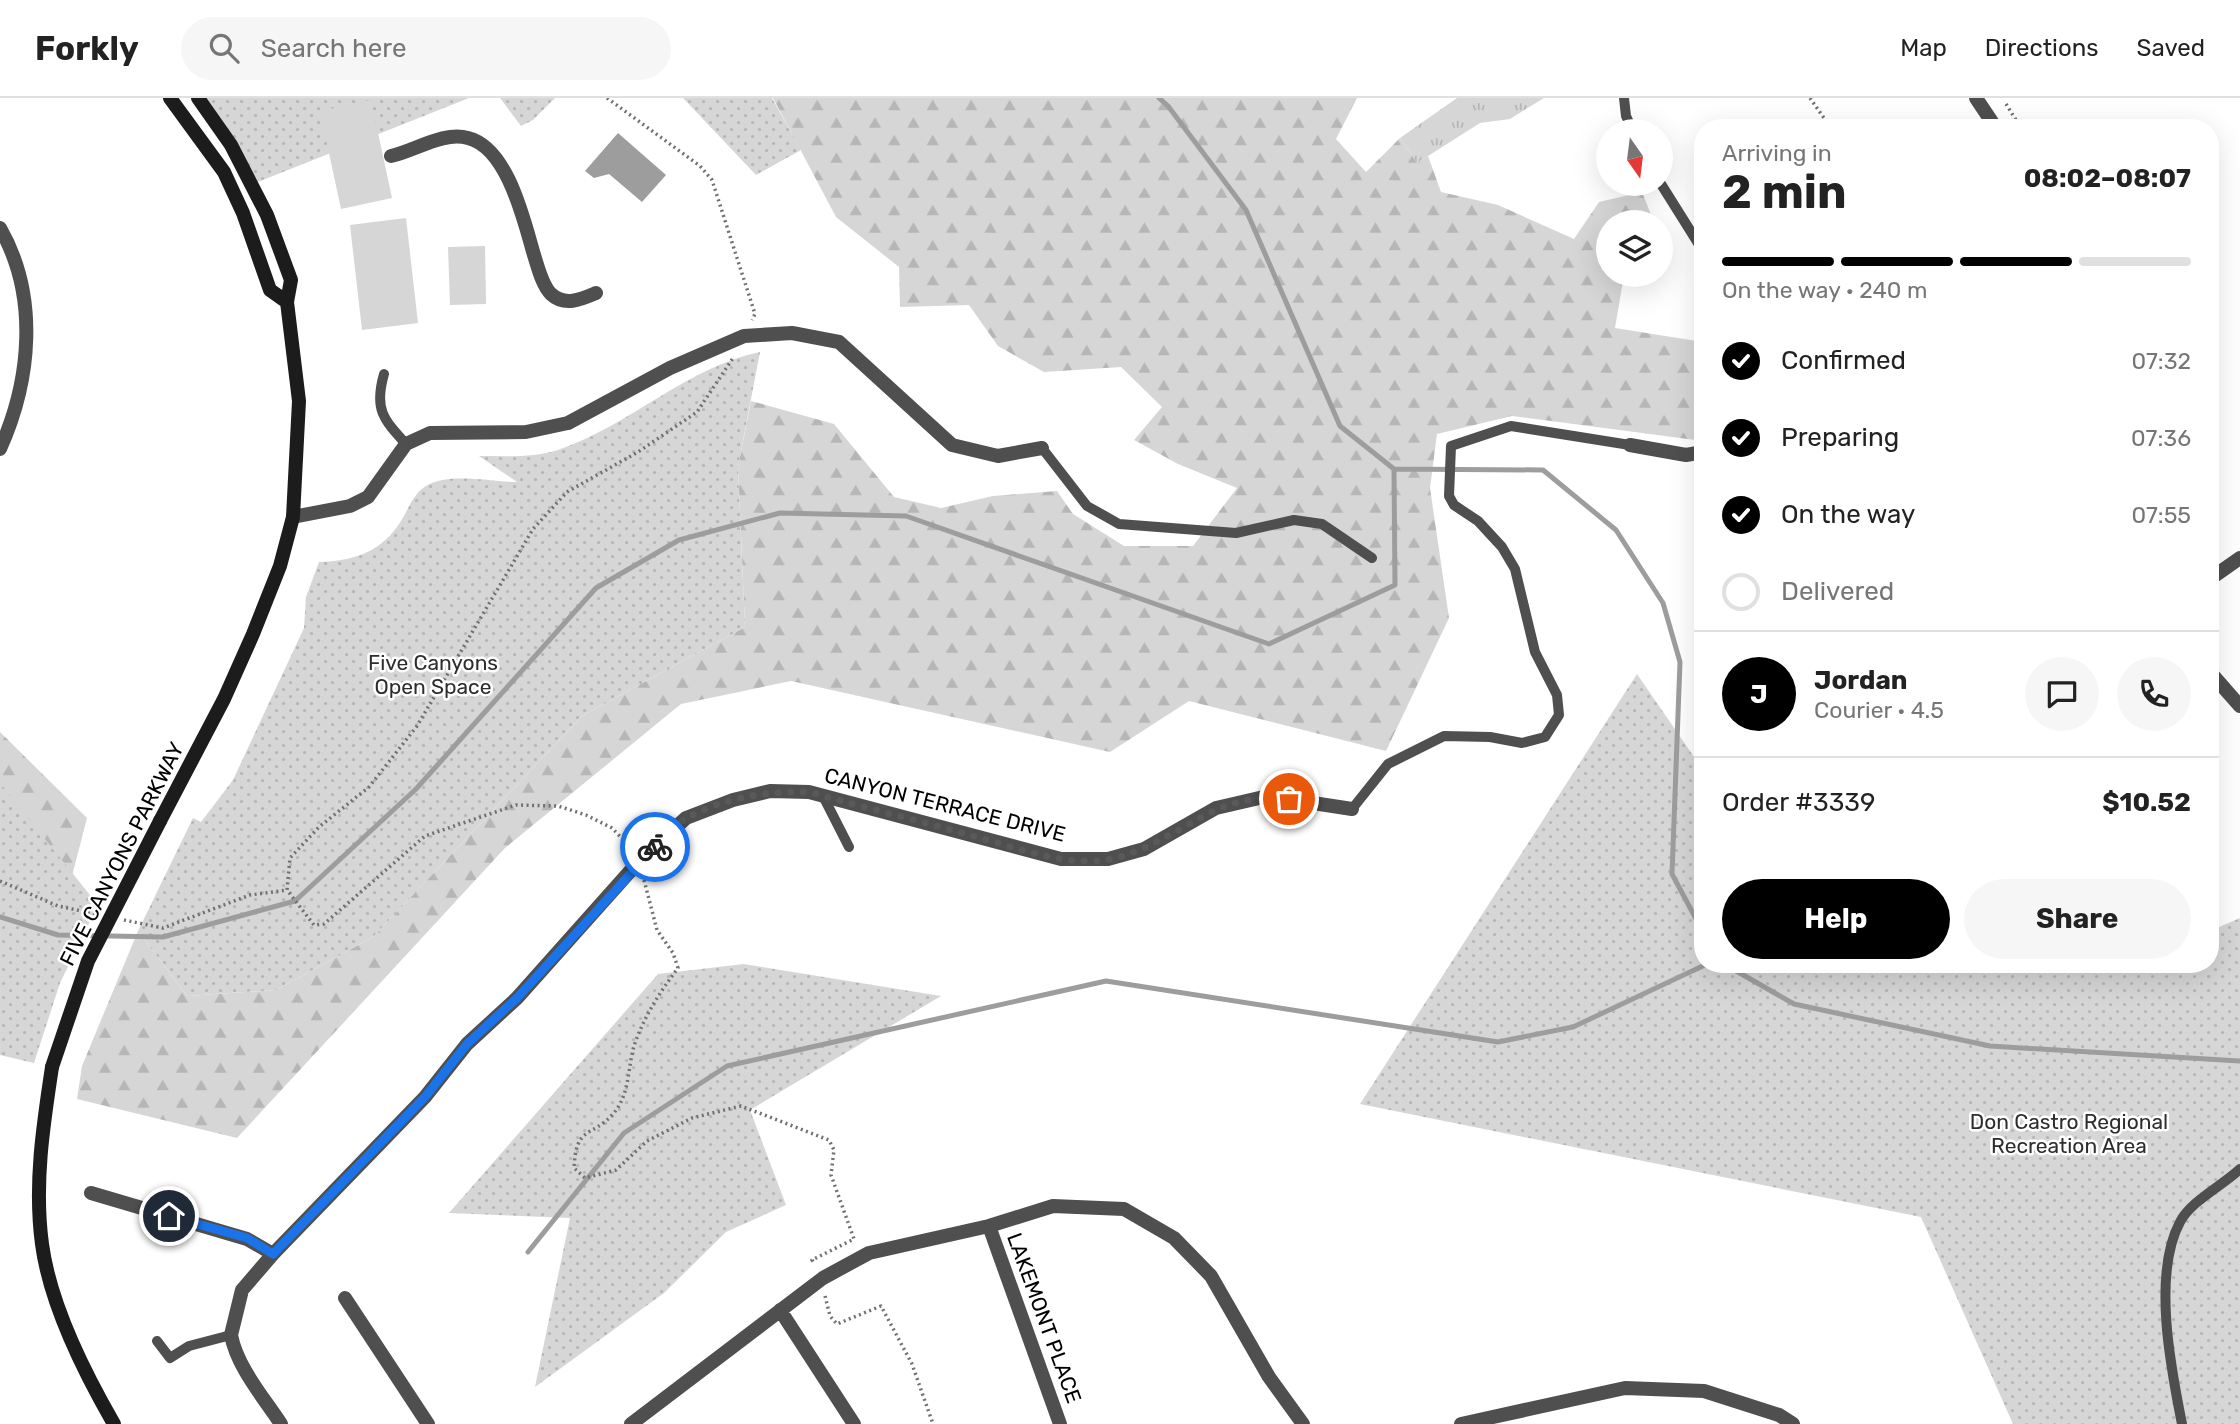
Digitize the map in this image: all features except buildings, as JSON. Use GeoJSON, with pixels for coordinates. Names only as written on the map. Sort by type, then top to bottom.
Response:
{"type":"FeatureCollection","features":[{"type":"Feature","properties":{"kind":"main road"},"geometry":{"type":"LineString","coordinates":[[170,98],[224,172],[243,213],[270,290],[287,302]]}},
{"type":"Feature","properties":{"kind":"main road","name":"FIVE CANYONS PARKWAY"},"geometry":{"type":"LineString","coordinates":[[114,1424],[65,1328],[42,1245],[39,1152],[51,1067],[88,961],[224,699],[253,634],[279,566],[293,517],[299,401],[287,302],[291,280],[267,215],[231,145],[198,98]]}},
{"type":"Feature","properties":{"kind":"street"},"geometry":{"type":"LineString","coordinates":[[1976,98],[1990,119]]}},
{"type":"Feature","properties":{"kind":"street"},"geometry":{"type":"LineString","coordinates":[[391,156],[447,137],[468,138],[486,147],[501,167],[514,193],[541,275],[550,293],[561,300],[576,302],[596,293]]}},
{"type":"Feature","properties":{"kind":"street"},"geometry":{"type":"LineString","coordinates":[[0,228],[23,286],[27,352],[16,414],[0,449]]}},
{"type":"Feature","properties":{"kind":"street"},"geometry":{"type":"LineString","coordinates":[[293,517],[350,506],[368,497],[406,444],[430,433],[526,432],[568,423],[670,368],[744,336],[792,333],[839,342],[952,445],[998,456],[1042,448]]}},
{"type":"Feature","properties":{"kind":"street"},"geometry":{"type":"LineString","coordinates":[[1630,445],[1686,455],[1694,454]]}},
{"type":"Feature","properties":{"kind":"street"},"geometry":{"type":"LineString","coordinates":[[2219,573],[2240,558]]}},
{"type":"Feature","properties":{"kind":"street"},"geometry":{"type":"LineString","coordinates":[[2219,682],[2240,706]]}},
{"type":"Feature","properties":{"kind":"street","name":"CANYON TERRACE DRIVE"},"geometry":{"type":"LineString","coordinates":[[231,1335],[242,1290],[273,1254],[425,1097],[467,1044],[517,998],[641,859],[686,818],[733,800],[770,791],[823,796],[1061,859],[1108,859],[1144,849],[1216,808],[1268,796],[1352,808]]}},
{"type":"Feature","properties":{"kind":"street"},"geometry":{"type":"LineString","coordinates":[[91,1193],[247,1238],[273,1254]]}},
{"type":"Feature","properties":{"kind":"street"},"geometry":{"type":"LineString","coordinates":[[631,1424],[823,1278],[869,1253],[989,1226],[1054,1206],[1124,1209],[1174,1238],[1211,1276],[1269,1377],[1303,1424]]}},
{"type":"Feature","properties":{"kind":"street","name":"LAKEMONT PLACE"},"geometry":{"type":"LineString","coordinates":[[989,1226],[1060,1424]]}},
{"type":"Feature","properties":{"kind":"street"},"geometry":{"type":"LineString","coordinates":[[345,1298],[428,1424]]}},
{"type":"Feature","properties":{"kind":"street"},"geometry":{"type":"LineString","coordinates":[[780,1310],[854,1424]]}},
{"type":"Feature","properties":{"kind":"street"},"geometry":{"type":"LineString","coordinates":[[231,1335],[246,1370],[281,1424]]}},
{"type":"Feature","properties":{"kind":"street"},"geometry":{"type":"LineString","coordinates":[[1461,1424],[1625,1388],[1704,1391],[1779,1415],[1793,1424]]}},
{"type":"Feature","properties":{"kind":"lane"},"geometry":{"type":"LineString","coordinates":[[1624,98],[1627,119]]}},
{"type":"Feature","properties":{"kind":"lane"},"geometry":{"type":"LineString","coordinates":[[1669,196],[1694,237]]}},
{"type":"Feature","properties":{"kind":"lane"},"geometry":{"type":"LineString","coordinates":[[384,374],[378,396],[384,420],[406,444]]}},
{"type":"Feature","properties":{"kind":"lane"},"geometry":{"type":"LineString","coordinates":[[1352,808],[1388,764],[1444,736],[1490,737],[1522,743],[1545,737],[1559,715],[1557,695],[1535,652],[1515,569],[1494,538],[1478,521],[1454,505],[1449,496],[1451,446],[1510,426],[1630,445]]}},
{"type":"Feature","properties":{"kind":"lane"},"geometry":{"type":"LineString","coordinates":[[1042,448],[1087,506],[1119,524],[1236,533],[1294,520],[1322,524],[1372,558]]}},
{"type":"Feature","properties":{"kind":"lane"},"geometry":{"type":"LineString","coordinates":[[823,796],[849,847]]}},
{"type":"Feature","properties":{"kind":"lane"},"geometry":{"type":"LineString","coordinates":[[2182,1424],[2165,1311],[2170,1252],[2180,1221],[2240,1169]]}},
{"type":"Feature","properties":{"kind":"lane"},"geometry":{"type":"LineString","coordinates":[[157,1341],[170,1358],[189,1346],[231,1335]]}},
{"type":"Feature","properties":{"kind":"path"},"geometry":{"type":"LineString","coordinates":[[607,98],[701,166],[712,180],[755,314],[727,369],[697,412],[638,452],[568,492],[533,528],[417,726],[369,787],[319,827],[290,858],[287,890],[314,925],[324,924],[425,836],[516,805],[558,806],[586,815],[612,828],[641,859],[646,898],[657,930],[673,953],[678,968],[651,1005],[634,1045],[627,1087],[612,1115],[588,1130],[575,1149],[574,1168],[585,1178],[616,1170],[647,1141],[692,1118],[741,1106],[829,1140],[834,1150],[831,1175],[854,1239],[812,1260],[830,1290],[824,1294],[830,1316],[837,1324],[881,1306],[912,1364],[933,1424]]}},
{"type":"Feature","properties":{"kind":"path"},"geometry":{"type":"LineString","coordinates":[[1810,98],[1825,119]]}},
{"type":"Feature","properties":{"kind":"path"},"geometry":{"type":"LineString","coordinates":[[2006,104],[2015,119]]}},
{"type":"Feature","properties":{"kind":"path"},"geometry":{"type":"LineString","coordinates":[[0,881],[58,906],[97,914]]}},
{"type":"Feature","properties":{"kind":"path"},"geometry":{"type":"LineString","coordinates":[[111,917],[163,928],[250,895],[287,890]]}},
{"type":"Feature","properties":{"kind":"green space"},"geometry":{"type":"Polygon","coordinates":[[[195,98],[469,98],[253,184],[195,98]]]}},
{"type":"Feature","properties":{"kind":"green space"},"geometry":{"type":"Polygon","coordinates":[[[500,98],[555,98],[533,120],[521,126],[500,98]]]}},
{"type":"Feature","properties":{"kind":"green space"},"geometry":{"type":"Polygon","coordinates":[[[683,98],[772,98],[801,150],[756,175],[683,98]]]}},
{"type":"Feature","properties":{"kind":"green space"},"geometry":{"type":"Polygon","coordinates":[[[773,98],[1357,98],[1336,139],[1366,172],[1400,138],[1417,163],[1428,156],[1441,192],[1498,205],[1574,239],[1599,202],[1625,196],[1644,196],[1649,210],[1596,210],[1596,287],[1622,287],[1615,328],[1694,341],[1694,440],[1512,416],[1437,434],[1430,488],[1449,618],[1386,751],[1189,701],[1110,752],[791,681],[681,704],[505,848],[237,1138],[77,1099],[82,1066],[138,931],[187,996],[276,990],[373,937],[582,716],[745,627],[738,467],[751,401],[834,424],[894,497],[941,508],[993,496],[1057,491],[1073,514],[1124,546],[1193,546],[1237,488],[1178,464],[1134,440],[1162,407],[1121,367],[1044,372],[998,346],[969,305],[900,307],[899,267],[836,217],[773,98]]]}},
{"type":"Feature","properties":{"kind":"green space"},"geometry":{"type":"Polygon","coordinates":[[[1457,98],[1544,98],[1510,119],[1480,123],[1417,163],[1400,138],[1457,98]]]}},
{"type":"Feature","properties":{"kind":"green space"},"geometry":{"type":"Polygon","coordinates":[[[371,100],[392,198],[341,209],[320,111],[371,100]]]}},
{"type":"Feature","properties":{"kind":"green space"},"geometry":{"type":"Polygon","coordinates":[[[406,218],[418,323],[362,330],[350,225],[406,218]]]}},
{"type":"Feature","properties":{"kind":"green space"},"geometry":{"type":"Polygon","coordinates":[[[485,246],[486,304],[450,305],[448,247],[485,246]]]}},
{"type":"Feature","properties":{"kind":"green space","name":"Five Canyons Open Space"},"geometry":{"type":"Polygon","coordinates":[[[760,352],[738,467],[745,627],[582,716],[373,937],[276,990],[187,996],[138,931],[193,818],[201,822],[233,780],[304,628],[306,597],[319,562],[344,560],[376,547],[393,532],[418,493],[426,486],[447,479],[517,482],[479,456],[529,455],[558,450],[609,427],[708,370],[760,352]]]}},
{"type":"Feature","properties":{"kind":"green space","name":"Don Castro Regional Recreation Area"},"geometry":{"type":"Polygon","coordinates":[[[1637,674],[1694,757],[1694,973],[2219,973],[2219,927],[2240,918],[2240,1424],[2013,1424],[1921,1217],[1360,1104],[1637,674]]]}},
{"type":"Feature","properties":{"kind":"green space"},"geometry":{"type":"Polygon","coordinates":[[[0,732],[87,818],[65,903],[0,1047],[0,732]]]}},
{"type":"Feature","properties":{"kind":"green space"},"geometry":{"type":"Polygon","coordinates":[[[0,783],[98,905],[60,983],[34,1063],[0,1055],[0,783]]]}},
{"type":"Feature","properties":{"kind":"green space"},"geometry":{"type":"Polygon","coordinates":[[[744,964],[941,996],[750,1110],[786,1205],[726,1232],[664,1293],[535,1387],[570,1218],[449,1213],[658,974],[744,964]]]}},
{"type":"Feature","properties":{"kind":"shaded area"},"geometry":{"type":"Polygon","coordinates":[[[618,133],[666,175],[642,202],[609,174],[594,178],[585,171],[618,133]]]}},
{"type":"Feature","properties":{"kind":"waterway"},"geometry":{"type":"LineString","coordinates":[[1159,98],[1168,106],[1246,210],[1340,426],[1394,469],[1543,470],[1616,530],[1663,603],[1680,662],[1672,874],[1694,915]]}},
{"type":"Feature","properties":{"kind":"waterway"},"geometry":{"type":"LineString","coordinates":[[0,917],[58,935],[163,937],[295,901],[416,789],[596,588],[679,540],[780,513],[906,516],[1269,644],[1395,585],[1394,469]]}},
{"type":"Feature","properties":{"kind":"waterway"},"geometry":{"type":"LineString","coordinates":[[528,1252],[624,1133],[727,1066],[1106,981],[1498,1042],[1573,1027],[1694,970]]}},
{"type":"Feature","properties":{"kind":"waterway"},"geometry":{"type":"LineString","coordinates":[[1740,973],[1794,1004],[1990,1046],[2240,1061]]}},
{"type":"Feature","properties":{"kind":"way so far"},"geometry":{"type":"LineString","coordinates":[[655,847],[686,818],[733,800],[770,791],[809,792],[1061,859],[1108,859],[1144,849],[1216,808],[1268,796],[1289,799]]}},
{"type":"Feature","properties":{"kind":"route"},"geometry":{"type":"LineString","coordinates":[[169,1216],[247,1238],[273,1254],[425,1097],[467,1044],[517,998],[641,859],[655,847]]}}]}
